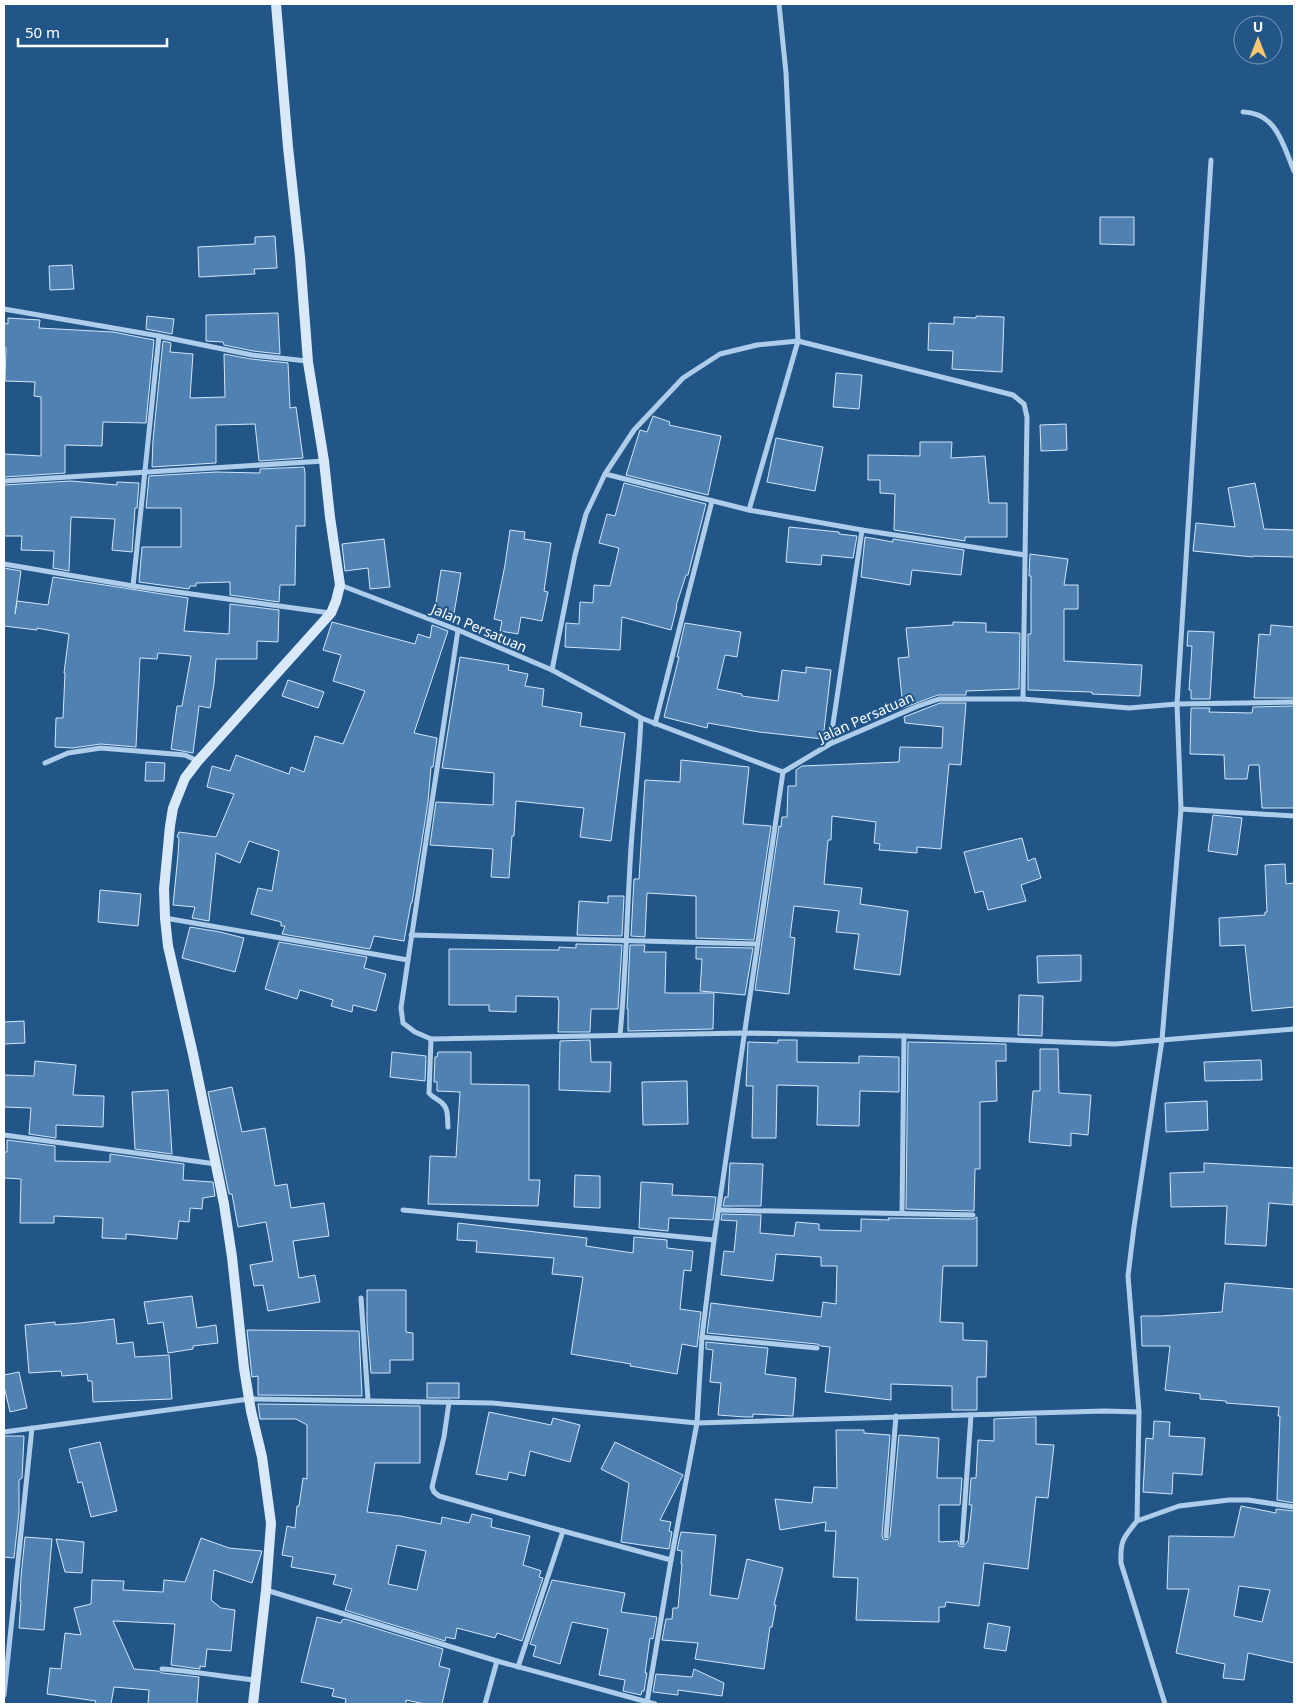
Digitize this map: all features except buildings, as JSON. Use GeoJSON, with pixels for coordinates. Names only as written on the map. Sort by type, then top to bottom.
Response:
{"type":"FeatureCollection","features":[{"type":"Feature","properties":{"kind":"street"},"geometry":{"type":"LineString","coordinates":[[253,1704],[266,1590],[271,1523],[262,1457],[244,1368],[232,1258],[216,1164],[168,946],[165,918],[165,881],[173,808],[185,778],[198,761],[331,613],[340,585],[324,461],[308,362],[276,4]]}},
{"type":"Feature","properties":{"kind":"street"},"geometry":{"type":"LineString","coordinates":[[749,510],[798,340],[786,73],[779,4]]}},
{"type":"Feature","properties":{"kind":"street"},"geometry":{"type":"LineString","coordinates":[[1244,112],[1253,112],[1273,124],[1283,142],[1294,171]]}},
{"type":"Feature","properties":{"kind":"street"},"geometry":{"type":"LineString","coordinates":[[1137,1521],[1139,1412],[1128,1276],[1162,1040],[1181,809],[1177,704],[1211,160]]}},
{"type":"Feature","properties":{"kind":"street"},"geometry":{"type":"LineString","coordinates":[[4,309],[159,336],[252,355],[308,362]]}},
{"type":"Feature","properties":{"kind":"street"},"geometry":{"type":"LineString","coordinates":[[133,586],[159,336]]}},
{"type":"Feature","properties":{"kind":"street"},"geometry":{"type":"LineString","coordinates":[[552,670],[575,555],[586,514],[605,474],[634,430],[683,378],[720,354],[798,340],[1013,395],[1024,404],[1026,417],[1023,699]]}},
{"type":"Feature","properties":{"kind":"street"},"geometry":{"type":"LineString","coordinates":[[4,482],[324,461]]}},
{"type":"Feature","properties":{"kind":"street"},"geometry":{"type":"LineString","coordinates":[[605,474],[749,510],[862,530],[1025,555]]}},
{"type":"Feature","properties":{"kind":"street"},"geometry":{"type":"LineString","coordinates":[[655,724],[712,501]]}},
{"type":"Feature","properties":{"kind":"street"},"geometry":{"type":"LineString","coordinates":[[830,744],[862,530]]}},
{"type":"Feature","properties":{"kind":"street"},"geometry":{"type":"LineString","coordinates":[[4,564],[133,586],[331,613]]}},
{"type":"Feature","properties":{"kind":"street","name":"Jalan Persatuan"},"geometry":{"type":"LineString","coordinates":[[340,585],[458,630],[552,670],[655,724],[783,772],[830,744],[918,706],[939,699],[1023,699],[1129,708],[1177,704],[1294,702]]}},
{"type":"Feature","properties":{"kind":"street"},"geometry":{"type":"LineString","coordinates":[[458,630],[401,1008],[404,1023],[415,1032],[431,1039],[744,1033],[904,1036],[1115,1044],[1294,1029]]}},
{"type":"Feature","properties":{"kind":"street"},"geometry":{"type":"LineString","coordinates":[[620,1035],[641,718]]}},
{"type":"Feature","properties":{"kind":"street"},"geometry":{"type":"LineString","coordinates":[[46,763],[68,753],[101,748],[185,755],[198,761]]}},
{"type":"Feature","properties":{"kind":"street"},"geometry":{"type":"LineString","coordinates":[[647,1702],[670,1560],[697,1423],[702,1337],[714,1240],[783,772]]}},
{"type":"Feature","properties":{"kind":"street"},"geometry":{"type":"LineString","coordinates":[[1181,809],[1294,816]]}},
{"type":"Feature","properties":{"kind":"street"},"geometry":{"type":"LineString","coordinates":[[165,918],[408,960]]}},
{"type":"Feature","properties":{"kind":"street"},"geometry":{"type":"LineString","coordinates":[[411,935],[758,944]]}},
{"type":"Feature","properties":{"kind":"street"},"geometry":{"type":"LineString","coordinates":[[902,1213],[904,1036]]}},
{"type":"Feature","properties":{"kind":"street"},"geometry":{"type":"LineString","coordinates":[[431,1039],[429,1093],[433,1098],[442,1103],[447,1110],[448,1127]]}},
{"type":"Feature","properties":{"kind":"street"},"geometry":{"type":"LineString","coordinates":[[4,1135],[216,1164]]}},
{"type":"Feature","properties":{"kind":"street"},"geometry":{"type":"LineString","coordinates":[[403,1210],[714,1240]]}},
{"type":"Feature","properties":{"kind":"street"},"geometry":{"type":"LineString","coordinates":[[719,1210],[973,1214]]}},
{"type":"Feature","properties":{"kind":"street"},"geometry":{"type":"LineString","coordinates":[[361,1298],[368,1400]]}},
{"type":"Feature","properties":{"kind":"street"},"geometry":{"type":"LineString","coordinates":[[702,1337],[817,1348]]}},
{"type":"Feature","properties":{"kind":"street"},"geometry":{"type":"LineString","coordinates":[[4,1432],[249,1398],[492,1403],[697,1423],[896,1416],[1105,1411],[1139,1412]]}},
{"type":"Feature","properties":{"kind":"street"},"geometry":{"type":"LineString","coordinates":[[449,1402],[444,1437],[432,1486],[434,1492],[439,1496],[670,1560]]}},
{"type":"Feature","properties":{"kind":"street"},"geometry":{"type":"LineString","coordinates":[[962,1543],[971,1415]]}},
{"type":"Feature","properties":{"kind":"street"},"geometry":{"type":"LineString","coordinates":[[886,1536],[896,1416]]}},
{"type":"Feature","properties":{"kind":"street"},"geometry":{"type":"LineString","coordinates":[[4,1695],[32,1428]]}},
{"type":"Feature","properties":{"kind":"street"},"geometry":{"type":"LineString","coordinates":[[1165,1704],[1122,1563],[1121,1550],[1124,1537],[1137,1521],[1179,1506],[1229,1500],[1248,1500],[1294,1507]]}},
{"type":"Feature","properties":{"kind":"street"},"geometry":{"type":"LineString","coordinates":[[518,1667],[563,1531]]}},
{"type":"Feature","properties":{"kind":"street"},"geometry":{"type":"LineString","coordinates":[[266,1590],[497,1661],[655,1704]]}},
{"type":"Feature","properties":{"kind":"street"},"geometry":{"type":"LineString","coordinates":[[485,1704],[497,1661]]}},
{"type":"Feature","properties":{"kind":"street"},"geometry":{"type":"LineString","coordinates":[[162,1668],[191,1670],[216,1676],[255,1680]]}}]}
